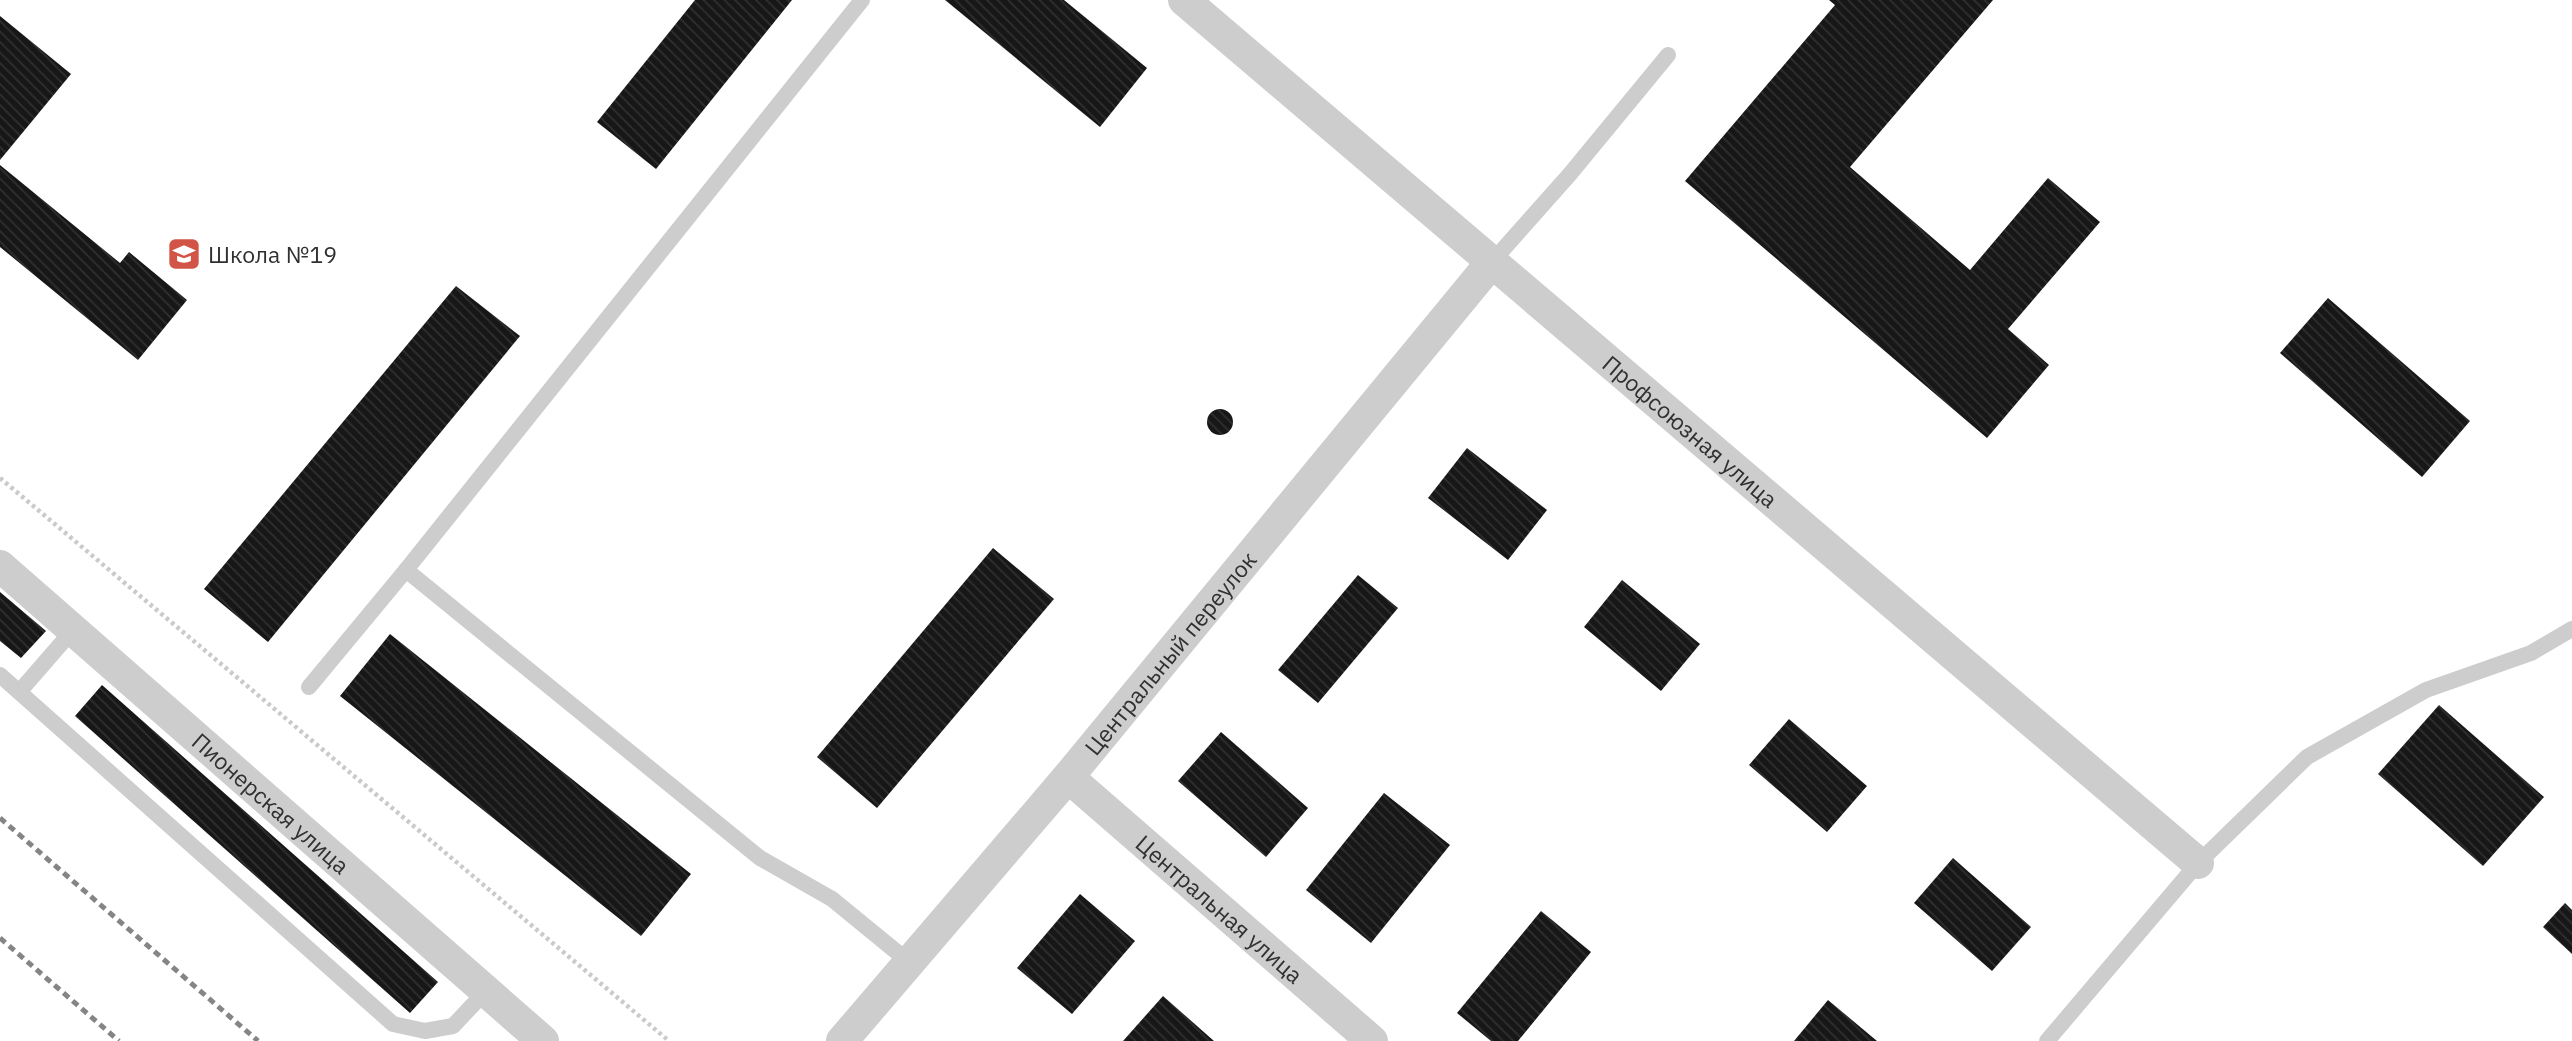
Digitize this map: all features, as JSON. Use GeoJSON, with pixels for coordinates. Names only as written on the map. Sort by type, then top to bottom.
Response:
{"type":"FeatureCollection","features":[{"type":"Feature","properties":{"kind":"street","name":"Профсоюзная улица"},"geometry":{"type":"LineString","coordinates":[[1184,0],[2198,863]]}},
{"type":"Feature","properties":{"kind":"street","name":"Центральный переулок"},"geometry":{"type":"LineString","coordinates":[[842,1041],[1068,777],[1491,262]]}},
{"type":"Feature","properties":{"kind":"street","name":"Пионерская улица"},"geometry":{"type":"LineString","coordinates":[[0,566],[543,1041]]}},
{"type":"Feature","properties":{"kind":"street","name":"Центральная улица"},"geometry":{"type":"LineString","coordinates":[[1068,777],[1372,1041]]}},
{"type":"Feature","properties":{"kind":"lane"},"geometry":{"type":"LineString","coordinates":[[309,687],[406,570],[862,0]]}},
{"type":"Feature","properties":{"kind":"lane"},"geometry":{"type":"LineString","coordinates":[[1491,262],[1570,174],[1668,55]]}},
{"type":"Feature","properties":{"kind":"lane"},"geometry":{"type":"LineString","coordinates":[[406,570],[760,858],[832,900],[909,962]]}},
{"type":"Feature","properties":{"kind":"lane"},"geometry":{"type":"LineString","coordinates":[[20,691],[73,629]]}},
{"type":"Feature","properties":{"kind":"lane"},"geometry":{"type":"LineString","coordinates":[[2047,1041],[2198,863],[2308,757],[2426,690],[2531,653],[2572,629]]}},
{"type":"Feature","properties":{"kind":"lane"},"geometry":{"type":"LineString","coordinates":[[0,675],[393,1024],[425,1031],[453,1026],[486,991]]}},
{"type":"Feature","properties":{"kind":"path"},"geometry":{"type":"LineString","coordinates":[[0,478],[669,1041]]}},
{"type":"Feature","properties":{"kind":"building"},"geometry":{"type":"Polygon","coordinates":[[[695,0],[792,0],[656,169],[597,122],[695,0]]]}},
{"type":"Feature","properties":{"kind":"building"},"geometry":{"type":"Polygon","coordinates":[[[945,0],[1064,0],[1147,68],[1100,127],[945,0]]]}},
{"type":"Feature","properties":{"kind":"building"},"geometry":{"type":"Polygon","coordinates":[[[1829,0],[1993,0],[1850,167],[1970,270],[2048,178],[2100,222],[2008,329],[2049,365],[1987,438],[1685,181],[1835,5],[1829,0]]]}},
{"type":"Feature","properties":{"kind":"building"},"geometry":{"type":"Polygon","coordinates":[[[0,16],[71,74],[0,160],[0,16]]]}},
{"type":"Feature","properties":{"kind":"building"},"geometry":{"type":"Polygon","coordinates":[[[0,165],[120,263],[129,252],[187,300],[138,360],[0,247],[0,165]]]}},
{"type":"Feature","properties":{"kind":"building"},"geometry":{"type":"Polygon","coordinates":[[[456,286],[520,336],[268,642],[204,589],[456,286]]]}},
{"type":"Feature","properties":{"kind":"building"},"geometry":{"type":"Polygon","coordinates":[[[2328,298],[2470,421],[2422,477],[2280,353],[2328,298]]]}},
{"type":"Feature","properties":{"kind":"building"},"geometry":{"type":"Polygon","coordinates":[[[1220,409],[1229,413],[1233,422],[1229,431],[1220,435],[1211,431],[1207,422],[1211,413],[1220,409]]]}},
{"type":"Feature","properties":{"kind":"building"},"geometry":{"type":"Polygon","coordinates":[[[1467,448],[1547,510],[1508,560],[1428,498],[1467,448]]]}},
{"type":"Feature","properties":{"kind":"building"},"geometry":{"type":"Polygon","coordinates":[[[993,548],[1054,599],[877,808],[817,757],[993,548]]]}},
{"type":"Feature","properties":{"kind":"building"},"geometry":{"type":"Polygon","coordinates":[[[1358,575],[1398,608],[1318,703],[1278,670],[1358,575]]]}},
{"type":"Feature","properties":{"kind":"building"},"geometry":{"type":"Polygon","coordinates":[[[1622,580],[1700,644],[1661,691],[1584,627],[1622,580]]]}},
{"type":"Feature","properties":{"kind":"building"},"geometry":{"type":"Polygon","coordinates":[[[0,592],[46,631],[21,658],[0,641],[0,592]]]}},
{"type":"Feature","properties":{"kind":"building"},"geometry":{"type":"Polygon","coordinates":[[[390,634],[691,874],[641,936],[340,696],[390,634]]]}},
{"type":"Feature","properties":{"kind":"building"},"geometry":{"type":"Polygon","coordinates":[[[102,685],[438,982],[410,1013],[75,716],[102,685]]]}},
{"type":"Feature","properties":{"kind":"building"},"geometry":{"type":"Polygon","coordinates":[[[2439,705],[2544,797],[2483,866],[2378,774],[2439,705]]]}},
{"type":"Feature","properties":{"kind":"building"},"geometry":{"type":"Polygon","coordinates":[[[1789,719],[1867,786],[1827,832],[1749,765],[1789,719]]]}},
{"type":"Feature","properties":{"kind":"building"},"geometry":{"type":"Polygon","coordinates":[[[1221,732],[1308,808],[1266,857],[1178,781],[1221,732]]]}},
{"type":"Feature","properties":{"kind":"building"},"geometry":{"type":"Polygon","coordinates":[[[1384,793],[1450,845],[1371,943],[1306,890],[1384,793]]]}},
{"type":"Feature","properties":{"kind":"building"},"geometry":{"type":"Polygon","coordinates":[[[1953,858],[2031,927],[1992,971],[1914,903],[1953,858]]]}},
{"type":"Feature","properties":{"kind":"building"},"geometry":{"type":"Polygon","coordinates":[[[1080,894],[1135,941],[1072,1014],[1017,968],[1080,894]]]}},
{"type":"Feature","properties":{"kind":"building"},"geometry":{"type":"Polygon","coordinates":[[[2565,903],[2572,910],[2572,954],[2543,927],[2565,903]]]}},
{"type":"Feature","properties":{"kind":"building"},"geometry":{"type":"Polygon","coordinates":[[[1541,911],[1591,952],[1518,1041],[1491,1041],[1457,1013],[1541,911]]]}},
{"type":"Feature","properties":{"kind":"building"},"geometry":{"type":"Polygon","coordinates":[[[1163,996],[1214,1041],[1123,1041],[1163,996]]]}},
{"type":"Feature","properties":{"kind":"building"},"geometry":{"type":"Polygon","coordinates":[[[1828,1000],[1877,1041],[1794,1041],[1828,1000]]]}},
{"type":"Feature","properties":{"kind":"railway"},"geometry":{"type":"LineString","coordinates":[[0,818],[258,1041]]}},
{"type":"Feature","properties":{"kind":"railway"},"geometry":{"type":"LineString","coordinates":[[0,938],[119,1041]]}},
{"type":"Feature","properties":{"kind":"place","name":"Школа №19"},"geometry":{"type":"Point","coordinates":[184,254]}}]}
